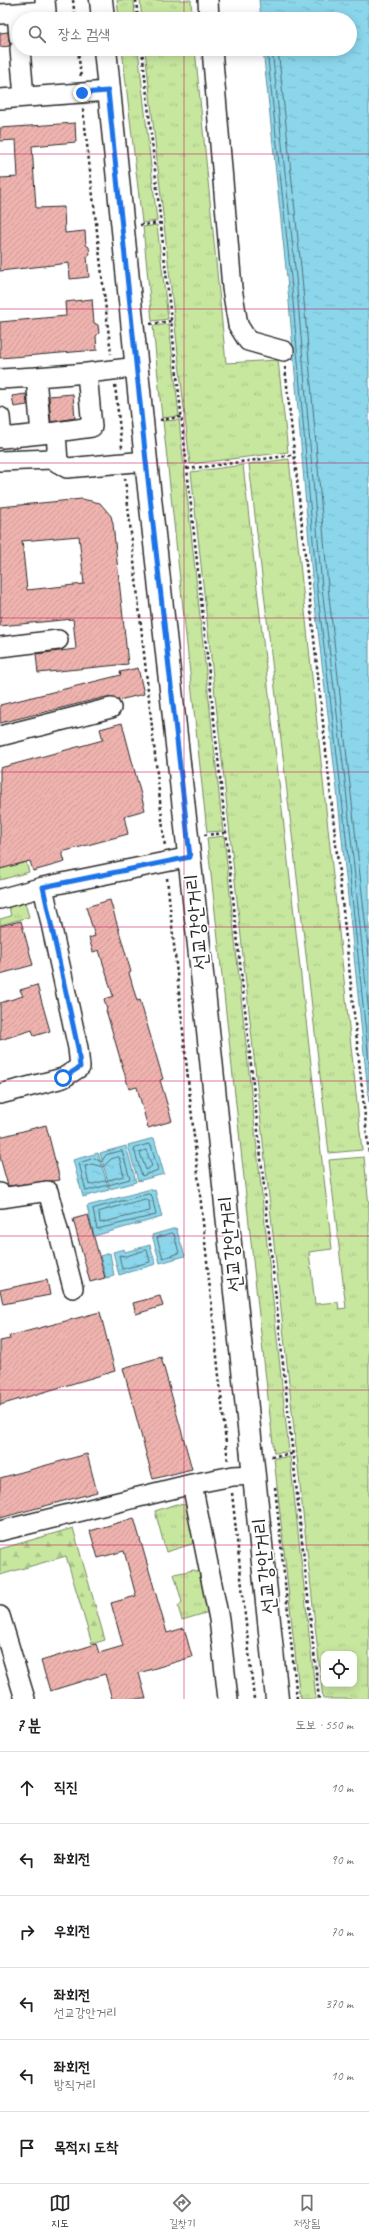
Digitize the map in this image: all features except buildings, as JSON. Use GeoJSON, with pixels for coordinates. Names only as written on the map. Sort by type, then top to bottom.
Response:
{"type":"FeatureCollection","features":[{"type":"Feature","properties":{"kind":"main road"},"geometry":{"type":"LineString","coordinates":[[101,0],[102,12]]}},
{"type":"Feature","properties":{"kind":"main road","name":"선교강안거리"},"geometry":{"type":"LineString","coordinates":[[106,56],[138,367],[146,461],[190,857],[277,1699]]}},
{"type":"Feature","properties":{"kind":"street"},"geometry":{"type":"LineString","coordinates":[[33,12],[46,11],[44,0]]}},
{"type":"Feature","properties":{"kind":"street"},"geometry":{"type":"LineString","coordinates":[[208,0],[209,12]]}},
{"type":"Feature","properties":{"kind":"street"},"geometry":{"type":"LineString","coordinates":[[21,56],[24,98]]}},
{"type":"Feature","properties":{"kind":"street"},"geometry":{"type":"LineString","coordinates":[[213,56],[232,288],[238,325],[248,341],[284,351]]}},
{"type":"Feature","properties":{"kind":"street"},"geometry":{"type":"LineString","coordinates":[[0,99],[108,91]]}},
{"type":"Feature","properties":{"kind":"street"},"geometry":{"type":"LineString","coordinates":[[0,379],[87,373],[138,367]]}},
{"type":"Feature","properties":{"kind":"street"},"geometry":{"type":"LineString","coordinates":[[0,417],[2,438],[92,427],[87,373]]}},
{"type":"Feature","properties":{"kind":"street"},"geometry":{"type":"LineString","coordinates":[[36,377],[48,433],[58,462]]}},
{"type":"Feature","properties":{"kind":"street"},"geometry":{"type":"LineString","coordinates":[[0,461],[52,459],[67,468],[146,461]]}},
{"type":"Feature","properties":{"kind":"street"},"geometry":{"type":"LineString","coordinates":[[0,647],[58,640]]}},
{"type":"Feature","properties":{"kind":"street"},"geometry":{"type":"LineString","coordinates":[[0,736],[111,708]]}},
{"type":"Feature","properties":{"kind":"street"},"geometry":{"type":"LineString","coordinates":[[0,899],[43,887],[190,857]]}},
{"type":"Feature","properties":{"kind":"street"},"geometry":{"type":"LineString","coordinates":[[0,1094],[63,1078],[80,1067],[78,1048],[43,887]]}},
{"type":"Feature","properties":{"kind":"street"},"geometry":{"type":"LineString","coordinates":[[0,1193],[1,1198],[48,1191],[72,1288]]}},
{"type":"Feature","properties":{"kind":"street"},"geometry":{"type":"LineString","coordinates":[[0,1531],[192,1484],[233,1476],[255,1475]]}},
{"type":"Feature","properties":{"kind":"street"},"geometry":{"type":"LineString","coordinates":[[192,1484],[219,1619],[228,1699]]}},
{"type":"Feature","properties":{"kind":"street"},"geometry":{"type":"LineString","coordinates":[[0,1616],[25,1699]]}},
{"type":"Feature","properties":{"kind":"path"},"geometry":{"type":"LineString","coordinates":[[73,0],[74,12]]}},
{"type":"Feature","properties":{"kind":"path"},"geometry":{"type":"LineString","coordinates":[[136,0],[137,12]]}},
{"type":"Feature","properties":{"kind":"path"},"geometry":{"type":"LineString","coordinates":[[143,56],[319,1699]]}},
{"type":"Feature","properties":{"kind":"path"},"geometry":{"type":"LineString","coordinates":[[139,225],[160,223]]}},
{"type":"Feature","properties":{"kind":"path"},"geometry":{"type":"LineString","coordinates":[[149,324],[171,321]]}},
{"type":"Feature","properties":{"kind":"path"},"geometry":{"type":"LineString","coordinates":[[284,351],[369,1154]]}},
{"type":"Feature","properties":{"kind":"path"},"geometry":{"type":"LineString","coordinates":[[159,420],[181,417]]}},
{"type":"Feature","properties":{"kind":"path"},"geometry":{"type":"LineString","coordinates":[[187,469],[294,455]]}},
{"type":"Feature","properties":{"kind":"path"},"geometry":{"type":"LineString","coordinates":[[204,835],[226,833]]}},
{"type":"Feature","properties":{"kind":"path"},"geometry":{"type":"LineString","coordinates":[[271,1456],[293,1454]]}},
{"type":"Feature","properties":{"kind":"green space"},"geometry":{"type":"Polygon","coordinates":[[[117,0],[134,0],[135,12],[118,12],[117,0]]]}},
{"type":"Feature","properties":{"kind":"green space"},"geometry":{"type":"Polygon","coordinates":[[[140,0],[191,0],[192,12],[141,12],[140,0]]]}},
{"type":"Feature","properties":{"kind":"green space"},"geometry":{"type":"Polygon","coordinates":[[[123,56],[139,56],[157,221],[142,223],[123,56]]]}},
{"type":"Feature","properties":{"kind":"green space"},"geometry":{"type":"Polygon","coordinates":[[[146,56],[196,56],[226,363],[278,360],[288,452],[190,464],[146,56]]]}},
{"type":"Feature","properties":{"kind":"green space"},"geometry":{"type":"Polygon","coordinates":[[[157,225],[168,319],[152,321],[143,227],[157,225]]]}},
{"type":"Feature","properties":{"kind":"green space"},"geometry":{"type":"Polygon","coordinates":[[[169,324],[179,416],[162,418],[153,326],[169,324]]]}},
{"type":"Feature","properties":{"kind":"green space"},"geometry":{"type":"Polygon","coordinates":[[[179,420],[223,831],[207,832],[163,421],[179,420]]]}},
{"type":"Feature","properties":{"kind":"green space"},"geometry":{"type":"Polygon","coordinates":[[[289,459],[362,1150],[329,1153],[249,464],[289,459]]]}},
{"type":"Feature","properties":{"kind":"green space"},"geometry":{"type":"Polygon","coordinates":[[[243,465],[332,1249],[309,1252],[315,1304],[338,1302],[339,1309],[346,1308],[329,1160],[364,1157],[369,1206],[369,1699],[323,1699],[322,1687],[357,1687],[357,1651],[321,1651],[321,1680],[191,472],[243,465]]]}},
{"type":"Feature","properties":{"kind":"green space"},"geometry":{"type":"Polygon","coordinates":[[[224,836],[289,1452],[274,1453],[207,838],[224,836]]]}},
{"type":"Feature","properties":{"kind":"green space"},"geometry":{"type":"Polygon","coordinates":[[[26,862],[29,872],[0,880],[0,869],[26,862]]]}},
{"type":"Feature","properties":{"kind":"green space"},"geometry":{"type":"Polygon","coordinates":[[[25,903],[29,917],[0,925],[0,919],[11,916],[9,907],[25,903]]]}},
{"type":"Feature","properties":{"kind":"green space"},"geometry":{"type":"Polygon","coordinates":[[[290,1457],[316,1699],[300,1699],[274,1458],[290,1457]]]}},
{"type":"Feature","properties":{"kind":"green space"},"geometry":{"type":"Polygon","coordinates":[[[176,1504],[185,1505],[187,1509],[193,1539],[192,1544],[166,1552],[155,1511],[176,1504]]]}},
{"type":"Feature","properties":{"kind":"green space"},"geometry":{"type":"Polygon","coordinates":[[[73,1528],[105,1640],[92,1644],[66,1556],[0,1575],[0,1549],[73,1528]]]}},
{"type":"Feature","properties":{"kind":"green space"},"geometry":{"type":"Polygon","coordinates":[[[194,1570],[199,1572],[209,1612],[182,1620],[178,1607],[182,1602],[174,1574],[194,1570]]]}},
{"type":"Feature","properties":{"kind":"water"},"geometry":{"type":"Polygon","coordinates":[[[259,0],[369,0],[369,1102],[337,790],[313,589],[287,278],[264,56],[357,56],[357,12],[260,12],[259,0]]]}},
{"type":"Feature","properties":{"kind":"water"},"geometry":{"type":"Polygon","coordinates":[[[154,1138],[164,1174],[138,1181],[128,1145],[154,1138]]]}},
{"type":"Feature","properties":{"kind":"water"},"geometry":{"type":"Polygon","coordinates":[[[126,1146],[136,1182],[110,1189],[100,1153],[126,1146]]]}},
{"type":"Feature","properties":{"kind":"water"},"geometry":{"type":"Polygon","coordinates":[[[98,1153],[109,1190],[83,1197],[73,1160],[98,1153]]]}},
{"type":"Feature","properties":{"kind":"water"},"geometry":{"type":"Polygon","coordinates":[[[151,1189],[152,1191],[155,1190],[162,1217],[94,1236],[87,1206],[151,1189]]]}},
{"type":"Feature","properties":{"kind":"water"},"geometry":{"type":"Polygon","coordinates":[[[176,1228],[185,1256],[160,1263],[152,1235],[176,1228]]]}},
{"type":"Feature","properties":{"kind":"water"},"geometry":{"type":"Polygon","coordinates":[[[150,1245],[156,1264],[119,1275],[113,1252],[124,1249],[125,1252],[150,1245]]]}},
{"type":"Feature","properties":{"kind":"water"},"geometry":{"type":"Polygon","coordinates":[[[110,1253],[114,1276],[106,1278],[100,1256],[110,1253]]]}},
{"type":"Feature","properties":{"kind":"route"},"geometry":{"type":"LineString","coordinates":[[63,1078],[80,1067],[78,1048],[43,887],[190,857],[146,461],[138,367],[108,91],[82,93]]}}]}
